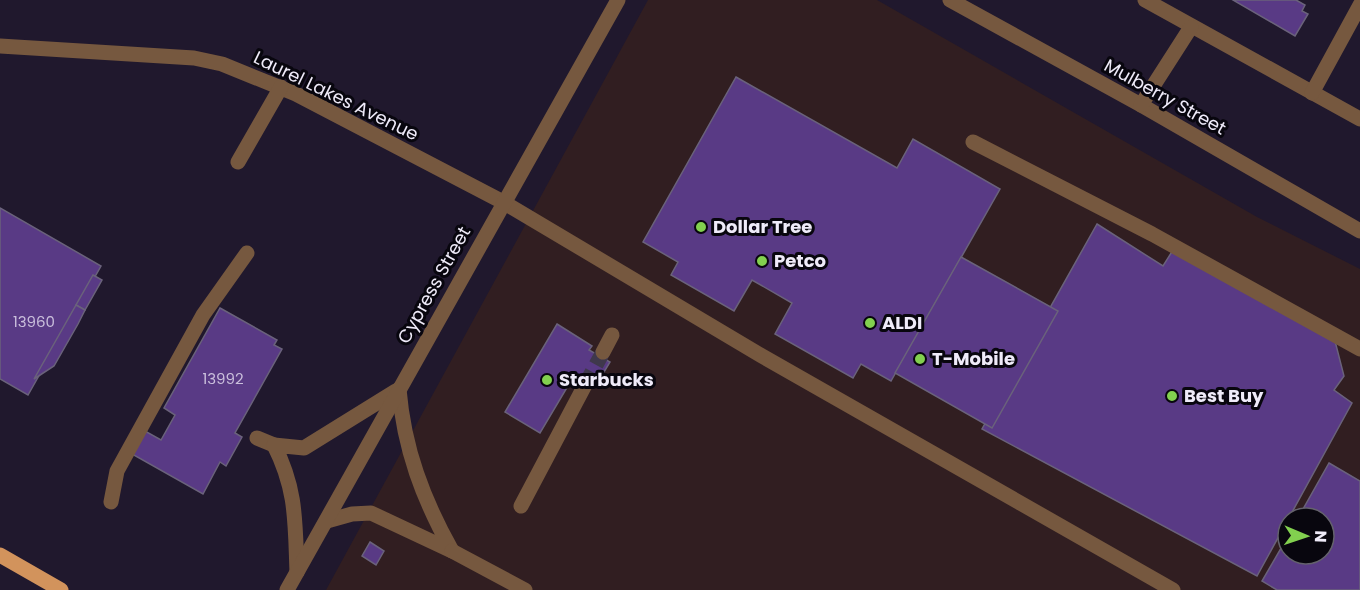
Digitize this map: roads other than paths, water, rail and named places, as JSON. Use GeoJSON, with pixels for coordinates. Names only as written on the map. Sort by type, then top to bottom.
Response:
{"type":"FeatureCollection","features":[{"type":"Feature","properties":{"kind":"main road"},"geometry":{"type":"LineString","coordinates":[[0,555],[61,590]]}},
{"type":"Feature","properties":{"kind":"street","name":"Cypress Street"},"geometry":{"type":"LineString","coordinates":[[287,590],[618,0]]}},
{"type":"Feature","properties":{"kind":"street","name":"Mulberry Street"},"geometry":{"type":"LineString","coordinates":[[950,0],[1142,105],[1360,231]]}},
{"type":"Feature","properties":{"kind":"street"},"geometry":{"type":"LineString","coordinates":[[1146,0],[1360,119]]}},
{"type":"Feature","properties":{"kind":"street"},"geometry":{"type":"LineString","coordinates":[[1312,93],[1360,5]]}},
{"type":"Feature","properties":{"kind":"street"},"geometry":{"type":"LineString","coordinates":[[1142,105],[1191,27]]}},
{"type":"Feature","properties":{"kind":"street","name":"Laurel Lakes Avenue"},"geometry":{"type":"LineString","coordinates":[[0,46],[194,58],[222,64],[281,87],[503,202],[734,340],[1172,590]]}},
{"type":"Feature","properties":{"kind":"street"},"geometry":{"type":"LineString","coordinates":[[238,162],[281,87]]}},
{"type":"Feature","properties":{"kind":"street"},"geometry":{"type":"LineString","coordinates":[[973,142],[1152,234],[1360,349]]}},
{"type":"Feature","properties":{"kind":"street"},"geometry":{"type":"LineString","coordinates":[[111,502],[117,471],[203,315],[247,253]]}},
{"type":"Feature","properties":{"kind":"street"},"geometry":{"type":"LineString","coordinates":[[603,352],[612,335]]}},
{"type":"Feature","properties":{"kind":"street"},"geometry":{"type":"LineString","coordinates":[[520,506],[585,385]]}},
{"type":"Feature","properties":{"kind":"street"},"geometry":{"type":"LineString","coordinates":[[257,438],[274,446],[304,448],[399,389],[402,420],[411,460],[428,508],[452,551]]}},
{"type":"Feature","properties":{"kind":"street"},"geometry":{"type":"LineString","coordinates":[[274,446],[287,471],[294,502],[297,572]]}},
{"type":"Feature","properties":{"kind":"street"},"geometry":{"type":"LineString","coordinates":[[327,521],[352,514],[371,513],[452,551],[525,590]]}},
{"type":"Feature","properties":{"kind":"tunnel"},"geometry":{"type":"LineString","coordinates":[[585,385],[603,352]]}},
{"type":"Feature","properties":{"kind":"place","name":"Dollar Tree"},"geometry":{"type":"Point","coordinates":[701,227]}},
{"type":"Feature","properties":{"kind":"place","name":"Petco"},"geometry":{"type":"Point","coordinates":[762,261]}},
{"type":"Feature","properties":{"kind":"place","name":"ALDI"},"geometry":{"type":"Point","coordinates":[870,323]}},
{"type":"Feature","properties":{"kind":"place","name":"T-Mobile"},"geometry":{"type":"Point","coordinates":[920,359]}},
{"type":"Feature","properties":{"kind":"place","name":"Starbucks"},"geometry":{"type":"Point","coordinates":[547,380]}},
{"type":"Feature","properties":{"kind":"place","name":"Best Buy"},"geometry":{"type":"Point","coordinates":[1172,396]}}]}
